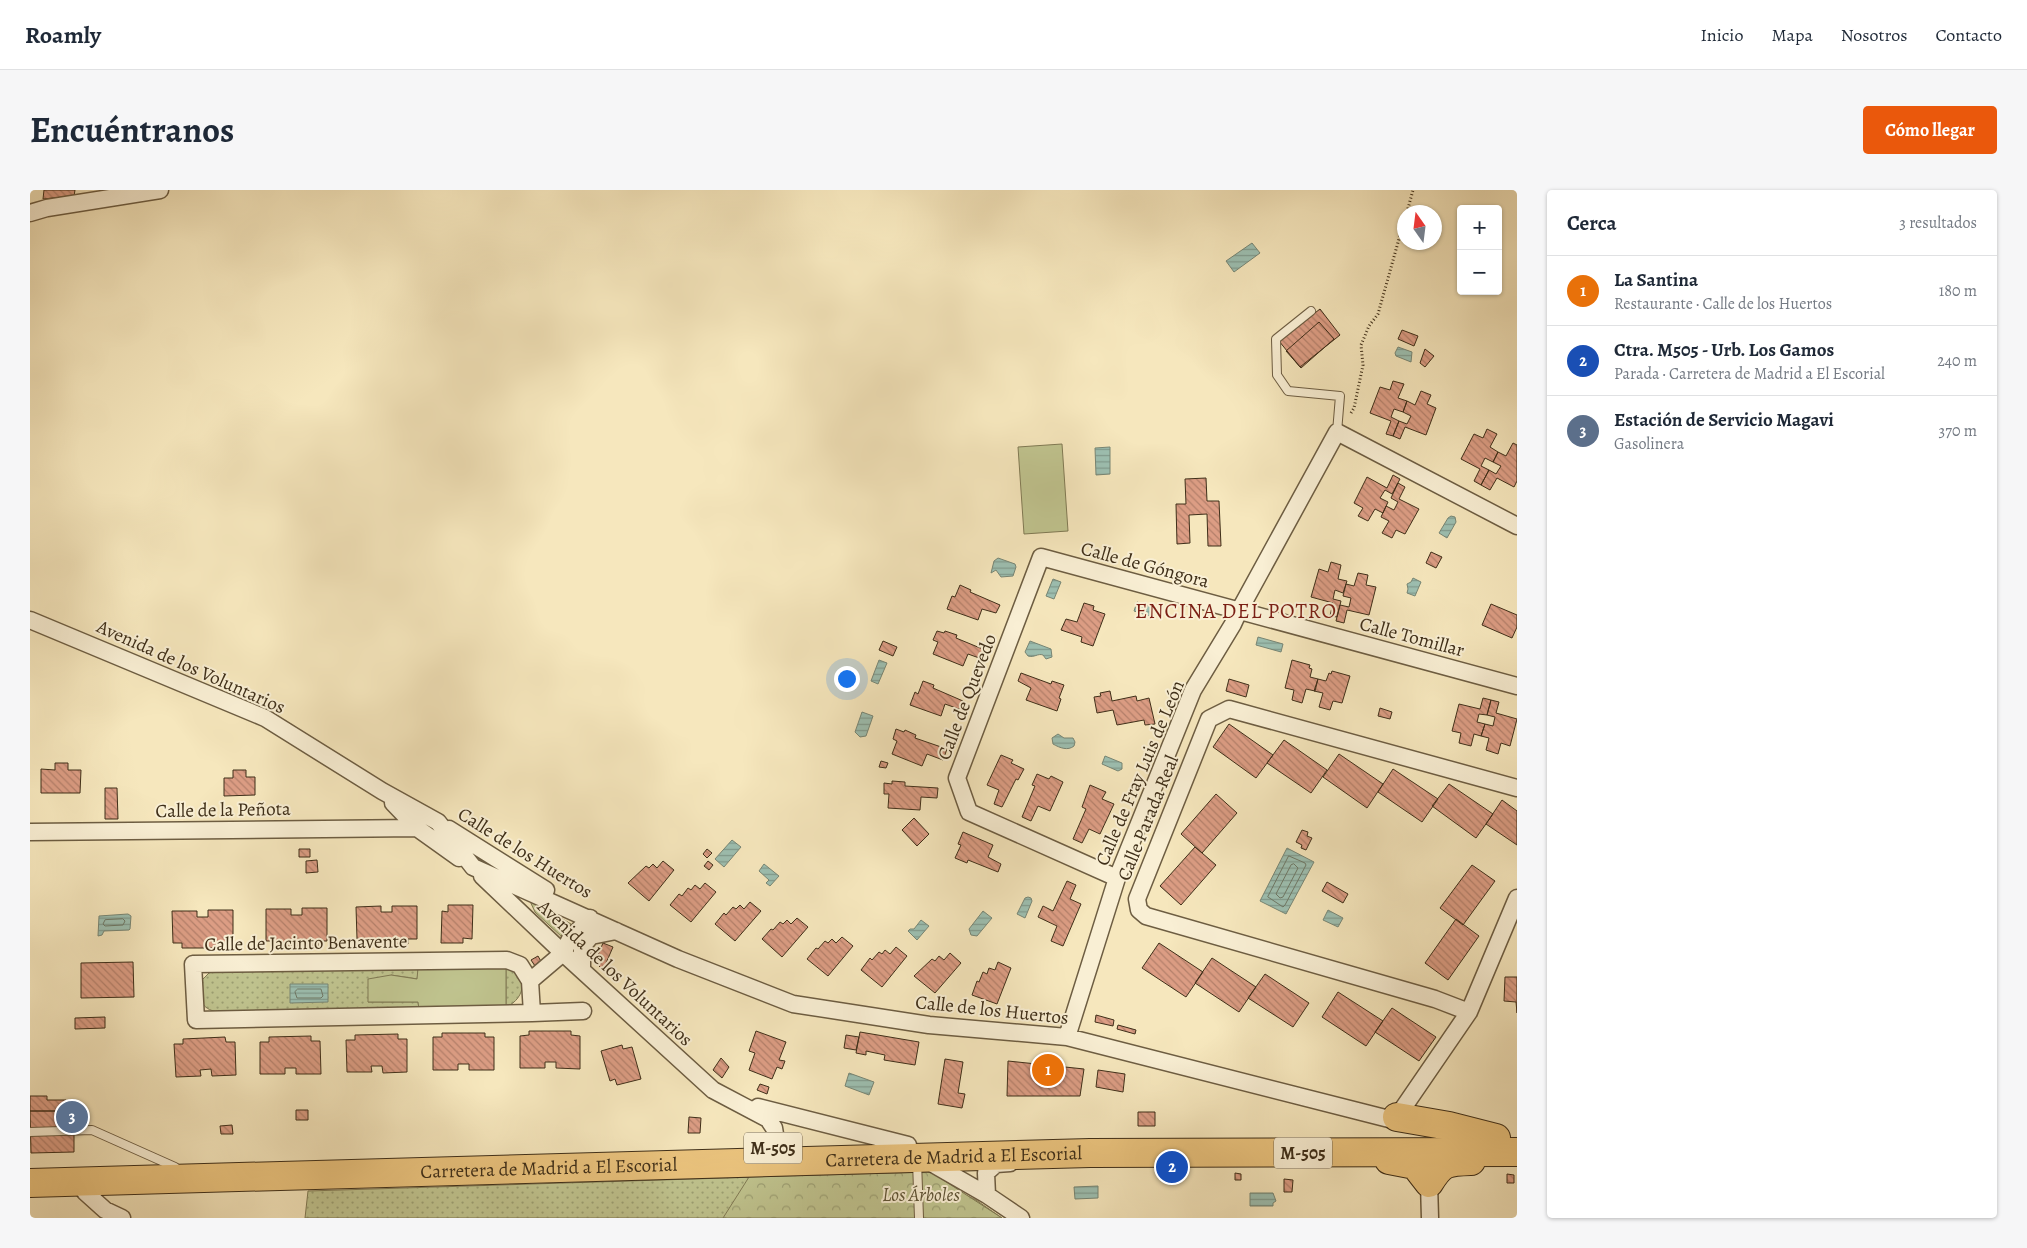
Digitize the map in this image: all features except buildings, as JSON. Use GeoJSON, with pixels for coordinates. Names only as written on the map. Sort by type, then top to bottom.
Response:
{"type":"FeatureCollection","features":[{"type":"Feature","properties":{"kind":"highway"},"geometry":{"type":"LineString","coordinates":[[1397,1117],[1449,1126],[1510,1143]]}},
{"type":"Feature","properties":{"kind":"highway","name":"Carretera de Madrid a El Escorial"},"geometry":{"type":"LineString","coordinates":[[30,1170],[760,1148],[916,1154],[1090,1140],[1510,1143]]}},
{"type":"Feature","properties":{"kind":"highway","name":"Carretera de Madrid a El Escorial"},"geometry":{"type":"LineString","coordinates":[[30,1184],[916,1154],[1356,1153],[1510,1143]]}},
{"type":"Feature","properties":{"kind":"highway"},"geometry":{"type":"LineString","coordinates":[[1356,1153],[1416,1165],[1430,1183],[1438,1168],[1452,1162],[1517,1157]]}},
{"type":"Feature","properties":{"kind":"street"},"geometry":{"type":"LineString","coordinates":[[30,213],[119,193],[160,190]]}},
{"type":"Feature","properties":{"kind":"street"},"geometry":{"type":"LineString","coordinates":[[1337,432],[1517,526]]}},
{"type":"Feature","properties":{"kind":"street","name":"Calle de Fray Luis de León"},"geometry":{"type":"LineString","coordinates":[[1067,1037],[1117,878],[1193,690],[1233,624],[1337,432]]}},
{"type":"Feature","properties":{"kind":"street","name":"Calle de Góngora"},"geometry":{"type":"LineString","coordinates":[[1041,557],[1239,611]]}},
{"type":"Feature","properties":{"kind":"street","name":"Calle de Quevedo"},"geometry":{"type":"LineString","coordinates":[[1041,557],[958,778],[969,812],[1117,878]]}},
{"type":"Feature","properties":{"kind":"street","name":"Calle Tomillar"},"geometry":{"type":"LineString","coordinates":[[1239,611],[1517,686]]}},
{"type":"Feature","properties":{"kind":"street","name":"Avenida de los Voluntarios"},"geometry":{"type":"LineString","coordinates":[[30,620],[265,718],[382,791],[438,822],[473,867],[563,953],[713,1090],[762,1114],[772,1123],[775,1134],[772,1139],[760,1148]]}},
{"type":"Feature","properties":{"kind":"street","name":"Calle Parada Real"},"geometry":{"type":"LineString","coordinates":[[1468,1012],[1435,999],[1146,916],[1139,910],[1137,899],[1209,719],[1229,709],[1517,788]]}},
{"type":"Feature","properties":{"kind":"street","name":"Avenida de los Voluntarios"},"geometry":{"type":"LineString","coordinates":[[382,791],[417,828],[473,867]]}},
{"type":"Feature","properties":{"kind":"street","name":"Calle de los Huertos"},"geometry":{"type":"LineString","coordinates":[[438,822],[590,918]]}},
{"type":"Feature","properties":{"kind":"street","name":"Calle de la Peñota"},"geometry":{"type":"LineString","coordinates":[[30,832],[417,828]]}},
{"type":"Feature","properties":{"kind":"street","name":"Calle de los Huertos"},"geometry":{"type":"LineString","coordinates":[[473,867],[678,959],[793,1004],[929,1025],[1067,1037],[1389,1119],[1397,1117]]}},
{"type":"Feature","properties":{"kind":"street"},"geometry":{"type":"LineString","coordinates":[[1397,1117],[1468,1012],[1517,898]]}},
{"type":"Feature","properties":{"kind":"street"},"geometry":{"type":"LineString","coordinates":[[532,1013],[530,981],[563,953],[570,939],[590,918]]}},
{"type":"Feature","properties":{"kind":"street"},"geometry":{"type":"LineString","coordinates":[[582,970],[582,947],[591,936],[616,931]]}},
{"type":"Feature","properties":{"kind":"street","name":"Calle de Jacinto Benavente"},"geometry":{"type":"LineString","coordinates":[[530,981],[520,965],[507,960],[192,964],[196,1020],[532,1013],[583,1010]]}},
{"type":"Feature","properties":{"kind":"street","name":"Avenida de los Voluntarios"},"geometry":{"type":"LineString","coordinates":[[735,1102],[916,1154],[1021,1218]]}},
{"type":"Feature","properties":{"kind":"street"},"geometry":{"type":"LineString","coordinates":[[987,1196],[986,1173],[996,1164],[1049,1161],[1090,1153]]}},
{"type":"Feature","properties":{"kind":"street"},"geometry":{"type":"LineString","coordinates":[[85,1182],[85,1192],[105,1214],[122,1218]]}},
{"type":"Feature","properties":{"kind":"street"},"geometry":{"type":"LineString","coordinates":[[1430,1183],[1430,1218]]}},
{"type":"Feature","properties":{"kind":"lane"},"geometry":{"type":"LineString","coordinates":[[1311,311],[1276,340],[1277,375],[1288,391],[1340,396],[1337,432]]}},
{"type":"Feature","properties":{"kind":"lane"},"geometry":{"type":"LineString","coordinates":[[30,1132],[92,1130],[175,1167]]}},
{"type":"Feature","properties":{"kind":"lane"},"geometry":{"type":"LineString","coordinates":[[916,1154],[919,1218]]}},
{"type":"Feature","properties":{"kind":"path"},"geometry":{"type":"LineString","coordinates":[[1409,205],[1413,190]]}},
{"type":"Feature","properties":{"kind":"path"},"geometry":{"type":"LineString","coordinates":[[1337,432],[1354,408],[1364,365],[1361,345],[1369,326],[1378,314],[1397,246]]}},
{"type":"Feature","properties":{"kind":"green space"},"geometry":{"type":"Polygon","coordinates":[[[1062,444],[1068,531],[1024,534],[1018,447],[1062,444]]]}},
{"type":"Feature","properties":{"kind":"green space"},"geometry":{"type":"Polygon","coordinates":[[[529,899],[571,924],[563,938],[535,912],[529,899]]]}},
{"type":"Feature","properties":{"kind":"green space"},"geometry":{"type":"Polygon","coordinates":[[[506,966],[518,974],[522,986],[518,998],[506,1007],[506,966]]]}},
{"type":"Feature","properties":{"kind":"green space"},"geometry":{"type":"Polygon","coordinates":[[[506,966],[506,1007],[419,1009],[418,1002],[368,1002],[368,979],[391,975],[417,979],[418,968],[506,966]]]}},
{"type":"Feature","properties":{"kind":"green space"},"geometry":{"type":"Polygon","coordinates":[[[418,968],[418,979],[391,975],[368,1002],[418,1002],[419,1009],[218,1012],[204,1006],[200,994],[199,983],[209,973],[215,971],[418,968]]]}},
{"type":"Feature","properties":{"kind":"green space"},"geometry":{"type":"Polygon","coordinates":[[[918,1172],[976,1200],[1002,1218],[305,1218],[308,1191],[918,1172]]]}},
{"type":"Feature","properties":{"kind":"green space","name":"Los Árboles"},"geometry":{"type":"Polygon","coordinates":[[[931,1172],[1002,1218],[723,1218],[749,1177],[931,1172]]]}},
{"type":"Feature","properties":{"kind":"water"},"geometry":{"type":"Polygon","coordinates":[[[1252,243],[1260,253],[1234,272],[1226,261],[1252,243]]]}},
{"type":"Feature","properties":{"kind":"water"},"geometry":{"type":"Polygon","coordinates":[[[1398,347],[1412,352],[1411,362],[1396,356],[1395,353],[1398,347]]]}},
{"type":"Feature","properties":{"kind":"water"},"geometry":{"type":"Polygon","coordinates":[[[1110,447],[1110,474],[1096,475],[1095,448],[1110,447]]]}},
{"type":"Feature","properties":{"kind":"water"},"geometry":{"type":"Polygon","coordinates":[[[1451,516],[1455,517],[1456,522],[1447,538],[1439,533],[1451,516]]]}},
{"type":"Feature","properties":{"kind":"water"},"geometry":{"type":"Polygon","coordinates":[[[998,558],[1015,564],[1013,576],[1001,577],[996,570],[991,573],[994,561],[998,558]]]}},
{"type":"Feature","properties":{"kind":"water"},"geometry":{"type":"Polygon","coordinates":[[[1413,578],[1421,582],[1415,596],[1407,593],[1407,584],[1413,578]]]}},
{"type":"Feature","properties":{"kind":"water"},"geometry":{"type":"Polygon","coordinates":[[[1053,579],[1061,582],[1054,599],[1046,596],[1053,579]]]}},
{"type":"Feature","properties":{"kind":"water"},"geometry":{"type":"Polygon","coordinates":[[[1137,602],[1155,608],[1152,617],[1134,611],[1137,602]]]}},
{"type":"Feature","properties":{"kind":"water"},"geometry":{"type":"Polygon","coordinates":[[[1258,637],[1283,644],[1281,652],[1256,645],[1258,637]]]}},
{"type":"Feature","properties":{"kind":"water"},"geometry":{"type":"Polygon","coordinates":[[[1030,641],[1051,649],[1052,657],[1046,659],[1043,655],[1028,656],[1025,652],[1030,641]]]}},
{"type":"Feature","properties":{"kind":"water"},"geometry":{"type":"Polygon","coordinates":[[[879,660],[887,663],[878,684],[871,681],[879,660]]]}},
{"type":"Feature","properties":{"kind":"water"},"geometry":{"type":"Polygon","coordinates":[[[862,712],[873,716],[866,736],[860,737],[855,732],[862,712]]]}},
{"type":"Feature","properties":{"kind":"water"},"geometry":{"type":"Polygon","coordinates":[[[1058,734],[1064,738],[1073,738],[1074,746],[1064,748],[1053,744],[1052,738],[1058,734]]]}},
{"type":"Feature","properties":{"kind":"water"},"geometry":{"type":"Polygon","coordinates":[[[1105,756],[1122,763],[1122,769],[1118,771],[1102,764],[1105,756]]]}},
{"type":"Feature","properties":{"kind":"water"},"geometry":{"type":"Polygon","coordinates":[[[732,840],[741,847],[724,867],[715,859],[732,840]]]}},
{"type":"Feature","properties":{"kind":"water"},"geometry":{"type":"Polygon","coordinates":[[[1287,848],[1314,862],[1286,914],[1260,901],[1287,848]]]}},
{"type":"Feature","properties":{"kind":"water"},"geometry":{"type":"Polygon","coordinates":[[[764,864],[779,876],[770,886],[766,883],[769,880],[759,871],[764,864]]]}},
{"type":"Feature","properties":{"kind":"water"},"geometry":{"type":"Polygon","coordinates":[[[1028,897],[1032,901],[1025,918],[1017,914],[1025,898],[1028,897]]]}},
{"type":"Feature","properties":{"kind":"water"},"geometry":{"type":"Polygon","coordinates":[[[1328,910],[1343,918],[1338,927],[1323,920],[1328,910]]]}},
{"type":"Feature","properties":{"kind":"water"},"geometry":{"type":"Polygon","coordinates":[[[983,911],[992,918],[977,936],[971,935],[969,929],[983,911]]]}},
{"type":"Feature","properties":{"kind":"water"},"geometry":{"type":"Polygon","coordinates":[[[128,914],[131,916],[129,930],[104,931],[102,935],[98,936],[99,916],[128,914]]]}},
{"type":"Feature","properties":{"kind":"water"},"geometry":{"type":"Polygon","coordinates":[[[921,920],[929,926],[917,940],[908,931],[914,929],[921,920]]]}},
{"type":"Feature","properties":{"kind":"water"},"geometry":{"type":"Polygon","coordinates":[[[290,984],[328,984],[328,1002],[290,1003],[290,984]]]}},
{"type":"Feature","properties":{"kind":"water"},"geometry":{"type":"Polygon","coordinates":[[[849,1073],[874,1082],[869,1095],[845,1086],[849,1073]]]}},
{"type":"Feature","properties":{"kind":"water"},"geometry":{"type":"Polygon","coordinates":[[[1098,1186],[1098,1198],[1075,1199],[1074,1187],[1098,1186]]]}},
{"type":"Feature","properties":{"kind":"water"},"geometry":{"type":"Polygon","coordinates":[[[1250,1193],[1273,1193],[1276,1201],[1273,1203],[1273,1206],[1250,1206],[1250,1193]]]}},
{"type":"Feature","properties":{"kind":"place","name":"La Santina"},"geometry":{"type":"Point","coordinates":[1048,1070]}},
{"type":"Feature","properties":{"kind":"place","name":"Estación de Servicio Magavi"},"geometry":{"type":"Point","coordinates":[72,1117]}},
{"type":"Feature","properties":{"kind":"place","name":"Ctra. M505 - Urb. Los Gamos"},"geometry":{"type":"Point","coordinates":[1172,1167]}},
{"type":"Feature","properties":{"kind":"district","name":"ENCINA DEL POTRO"},"geometry":{"type":"Point","coordinates":[1236,611]}}]}
